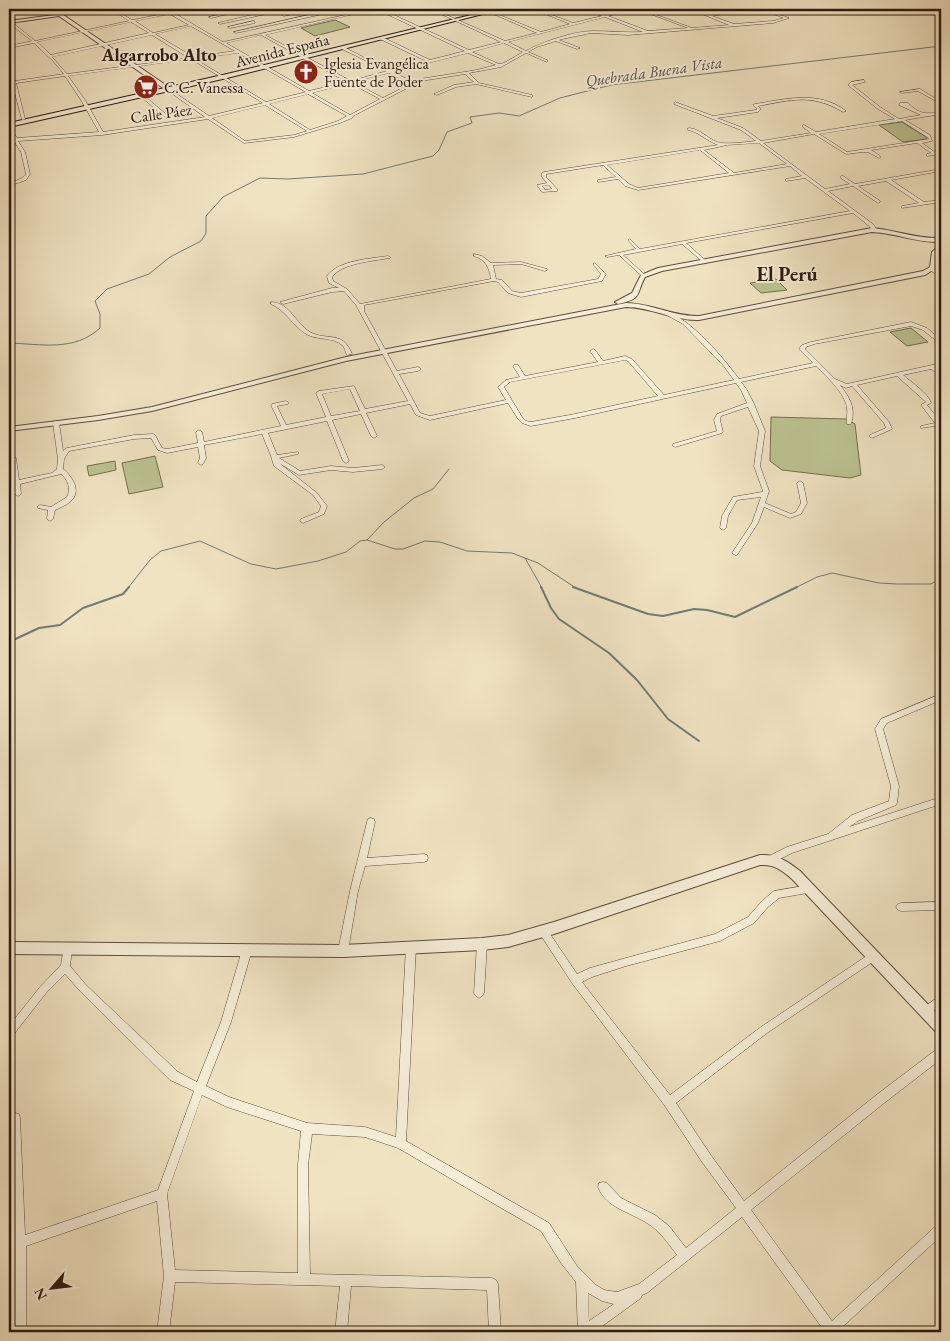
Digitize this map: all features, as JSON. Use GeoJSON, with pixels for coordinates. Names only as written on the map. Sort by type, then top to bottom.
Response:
{"type":"FeatureCollection","features":[{"type":"Feature","properties":{"kind":"main road","name":"Avenida España"},"geometry":{"type":"LineString","coordinates":[[303,56],[343,48],[489,10],[501,9]]}},
{"type":"Feature","properties":{"kind":"main road","name":"Avenida España"},"geometry":{"type":"LineString","coordinates":[[9,125],[419,28]]}},
{"type":"Feature","properties":{"kind":"main road","name":"Avenida España"},"geometry":{"type":"LineString","coordinates":[[9,125],[23,119],[167,88]]}},
{"type":"Feature","properties":{"kind":"street"},"geometry":{"type":"LineString","coordinates":[[10,24],[62,17],[92,9]]}},
{"type":"Feature","properties":{"kind":"street"},"geometry":{"type":"LineString","coordinates":[[112,9],[310,131]]}},
{"type":"Feature","properties":{"kind":"street"},"geometry":{"type":"LineString","coordinates":[[164,9],[351,117]]}},
{"type":"Feature","properties":{"kind":"street"},"geometry":{"type":"LineString","coordinates":[[9,47],[189,9]]}},
{"type":"Feature","properties":{"kind":"street"},"geometry":{"type":"LineString","coordinates":[[215,9],[224,14]]}},
{"type":"Feature","properties":{"kind":"street"},"geometry":{"type":"LineString","coordinates":[[202,13],[221,9]]}},
{"type":"Feature","properties":{"kind":"street"},"geometry":{"type":"LineString","coordinates":[[211,17],[247,9]]}},
{"type":"Feature","properties":{"kind":"street"},"geometry":{"type":"LineString","coordinates":[[268,9],[293,19]]}},
{"type":"Feature","properties":{"kind":"street"},"geometry":{"type":"LineString","coordinates":[[220,23],[288,9]]}},
{"type":"Feature","properties":{"kind":"street"},"geometry":{"type":"LineString","coordinates":[[297,9],[302,11]]}},
{"type":"Feature","properties":{"kind":"street"},"geometry":{"type":"LineString","coordinates":[[284,15],[313,9]]}},
{"type":"Feature","properties":{"kind":"street"},"geometry":{"type":"LineString","coordinates":[[223,43],[377,9],[500,66]]}},
{"type":"Feature","properties":{"kind":"street"},"geometry":{"type":"LineString","coordinates":[[392,15],[418,9]]}},
{"type":"Feature","properties":{"kind":"street"},"geometry":{"type":"LineString","coordinates":[[431,9],[546,60]]}},
{"type":"Feature","properties":{"kind":"street"},"geometry":{"type":"LineString","coordinates":[[534,9],[591,32]]}},
{"type":"Feature","properties":{"kind":"street"},"geometry":{"type":"LineString","coordinates":[[586,9],[648,32]]}},
{"type":"Feature","properties":{"kind":"street","name":"Calle Páez"},"geometry":{"type":"LineString","coordinates":[[9,140],[102,134],[211,117],[268,104],[633,9]]}},
{"type":"Feature","properties":{"kind":"street"},"geometry":{"type":"LineString","coordinates":[[638,9],[693,29]]}},
{"type":"Feature","properties":{"kind":"street"},"geometry":{"type":"LineString","coordinates":[[691,9],[735,25]]}},
{"type":"Feature","properties":{"kind":"street"},"geometry":{"type":"LineString","coordinates":[[709,15],[748,9]]}},
{"type":"Feature","properties":{"kind":"street"},"geometry":{"type":"LineString","coordinates":[[62,17],[211,117],[244,142],[290,136],[310,131],[351,117],[412,83],[423,79],[500,66],[512,62],[528,51],[556,40],[591,32],[627,34],[776,21],[787,18],[761,9]]}},
{"type":"Feature","properties":{"kind":"street"},"geometry":{"type":"LineString","coordinates":[[489,10],[578,48]]}},
{"type":"Feature","properties":{"kind":"street"},"geometry":{"type":"LineString","coordinates":[[236,32],[322,13]]}},
{"type":"Feature","properties":{"kind":"street"},"geometry":{"type":"LineString","coordinates":[[245,17],[272,32]]}},
{"type":"Feature","properties":{"kind":"street"},"geometry":{"type":"LineString","coordinates":[[274,20],[279,23]]}},
{"type":"Feature","properties":{"kind":"street"},"geometry":{"type":"LineString","coordinates":[[230,27],[254,22]]}},
{"type":"Feature","properties":{"kind":"street"},"geometry":{"type":"LineString","coordinates":[[10,24],[36,41],[68,75],[102,134]]}},
{"type":"Feature","properties":{"kind":"street"},"geometry":{"type":"LineString","coordinates":[[51,56],[192,25]]}},
{"type":"Feature","properties":{"kind":"street"},"geometry":{"type":"LineString","coordinates":[[261,34],[382,99]]}},
{"type":"Feature","properties":{"kind":"street"},"geometry":{"type":"LineString","coordinates":[[381,38],[430,62]]}},
{"type":"Feature","properties":{"kind":"street"},"geometry":{"type":"LineString","coordinates":[[343,48],[412,83]]}},
{"type":"Feature","properties":{"kind":"street"},"geometry":{"type":"LineString","coordinates":[[9,84],[239,52]]}},
{"type":"Feature","properties":{"kind":"street"},"geometry":{"type":"LineString","coordinates":[[466,73],[476,83]]}},
{"type":"Feature","properties":{"kind":"street"},"geometry":{"type":"LineString","coordinates":[[9,76],[15,83],[23,119]]}},
{"type":"Feature","properties":{"kind":"street"},"geometry":{"type":"LineString","coordinates":[[863,151],[932,139],[879,108],[850,86],[852,83],[864,81]]}},
{"type":"Feature","properties":{"kind":"street"},"geometry":{"type":"LineString","coordinates":[[436,94],[455,86],[476,83],[531,96]]}},
{"type":"Feature","properties":{"kind":"street"},"geometry":{"type":"LineString","coordinates":[[902,92],[919,90],[941,102]]}},
{"type":"Feature","properties":{"kind":"street"},"geometry":{"type":"LineString","coordinates":[[140,95],[166,116]]}},
{"type":"Feature","properties":{"kind":"street"},"geometry":{"type":"LineString","coordinates":[[712,118],[757,111],[759,109],[755,105],[803,97],[826,100],[844,111]]}},
{"type":"Feature","properties":{"kind":"street"},"geometry":{"type":"LineString","coordinates":[[675,103],[742,129],[825,190],[875,230]]}},
{"type":"Feature","properties":{"kind":"street"},"geometry":{"type":"LineString","coordinates":[[913,110],[926,116]]}},
{"type":"Feature","properties":{"kind":"street"},"geometry":{"type":"LineString","coordinates":[[550,184],[544,177],[544,173],[727,144],[760,142],[941,113]]}},
{"type":"Feature","properties":{"kind":"street"},"geometry":{"type":"LineString","coordinates":[[933,115],[941,120]]}},
{"type":"Feature","properties":{"kind":"street"},"geometry":{"type":"LineString","coordinates":[[9,125],[26,161],[28,175],[24,179],[9,185]]}},
{"type":"Feature","properties":{"kind":"street"},"geometry":{"type":"LineString","coordinates":[[804,126],[842,152],[869,151],[879,158]]}},
{"type":"Feature","properties":{"kind":"street"},"geometry":{"type":"LineString","coordinates":[[689,130],[693,129],[713,142],[727,144]]}},
{"type":"Feature","properties":{"kind":"street"},"geometry":{"type":"LineString","coordinates":[[918,142],[935,154],[928,155]]}},
{"type":"Feature","properties":{"kind":"street"},"geometry":{"type":"LineString","coordinates":[[701,149],[733,174]]}},
{"type":"Feature","properties":{"kind":"street"},"geometry":{"type":"LineString","coordinates":[[624,153],[631,159]]}},
{"type":"Feature","properties":{"kind":"street"},"geometry":{"type":"LineString","coordinates":[[570,160],[576,168]]}},
{"type":"Feature","properties":{"kind":"street"},"geometry":{"type":"LineString","coordinates":[[603,163],[632,189],[790,165]]}},
{"type":"Feature","properties":{"kind":"street"},"geometry":{"type":"LineString","coordinates":[[825,190],[941,170]]}},
{"type":"Feature","properties":{"kind":"street"},"geometry":{"type":"LineString","coordinates":[[788,180],[806,176]]}},
{"type":"Feature","properties":{"kind":"street"},"geometry":{"type":"LineString","coordinates":[[843,177],[878,202]]}},
{"type":"Feature","properties":{"kind":"street"},"geometry":{"type":"LineString","coordinates":[[600,181],[619,178]]}},
{"type":"Feature","properties":{"kind":"street"},"geometry":{"type":"LineString","coordinates":[[888,180],[923,204]]}},
{"type":"Feature","properties":{"kind":"street"},"geometry":{"type":"LineString","coordinates":[[904,207],[941,201]]}},
{"type":"Feature","properties":{"kind":"street"},"geometry":{"type":"LineString","coordinates":[[607,256],[853,212]]}},
{"type":"Feature","properties":{"kind":"street"},"geometry":{"type":"LineString","coordinates":[[9,429],[152,409],[382,350],[624,301],[638,291],[640,280],[643,276],[660,269],[875,230],[923,240],[941,240]]}},
{"type":"Feature","properties":{"kind":"street"},"geometry":{"type":"LineString","coordinates":[[630,240],[639,250]]}},
{"type":"Feature","properties":{"kind":"street"},"geometry":{"type":"LineString","coordinates":[[682,242],[703,261]]}},
{"type":"Feature","properties":{"kind":"street"},"geometry":{"type":"LineString","coordinates":[[9,424],[98,413],[150,404],[350,354],[382,350],[626,305],[647,306],[682,318],[698,318],[923,274],[932,270],[935,252],[941,246]]}},
{"type":"Feature","properties":{"kind":"street"},"geometry":{"type":"LineString","coordinates":[[620,254],[643,276]]}},
{"type":"Feature","properties":{"kind":"street"},"geometry":{"type":"LineString","coordinates":[[476,255],[488,260],[491,264],[494,280]]}},
{"type":"Feature","properties":{"kind":"street"},"geometry":{"type":"LineString","coordinates":[[388,257],[336,268],[330,279],[332,283],[345,290],[361,311],[418,414],[430,418],[509,401]]}},
{"type":"Feature","properties":{"kind":"street"},"geometry":{"type":"LineString","coordinates":[[491,264],[522,264],[545,270]]}},
{"type":"Feature","properties":{"kind":"street"},"geometry":{"type":"LineString","coordinates":[[361,311],[362,304],[494,280],[500,281],[510,292],[520,295],[600,280],[604,274],[595,264]]}},
{"type":"Feature","properties":{"kind":"street"},"geometry":{"type":"LineString","coordinates":[[932,270],[941,276]]}},
{"type":"Feature","properties":{"kind":"street"},"geometry":{"type":"LineString","coordinates":[[266,302],[283,305],[332,290],[345,290]]}},
{"type":"Feature","properties":{"kind":"street"},"geometry":{"type":"LineString","coordinates":[[283,305],[305,331],[323,340],[339,339],[345,344],[350,354]]}},
{"type":"Feature","properties":{"kind":"street"},"geometry":{"type":"LineString","coordinates":[[667,312],[692,329],[726,364],[751,404],[762,431],[757,466],[766,491],[755,523],[735,553]]}},
{"type":"Feature","properties":{"kind":"street"},"geometry":{"type":"LineString","coordinates":[[849,422],[852,409],[850,403],[835,382],[804,352],[802,349],[804,346],[911,324],[924,328],[941,342]]}},
{"type":"Feature","properties":{"kind":"street"},"geometry":{"type":"LineString","coordinates":[[592,351],[601,362]]}},
{"type":"Feature","properties":{"kind":"street"},"geometry":{"type":"LineString","coordinates":[[662,397],[630,360],[625,358],[524,378],[503,383],[501,387],[524,422],[531,424],[662,397],[816,364]]}},
{"type":"Feature","properties":{"kind":"street"},"geometry":{"type":"LineString","coordinates":[[835,382],[846,386],[941,364]]}},
{"type":"Feature","properties":{"kind":"street"},"geometry":{"type":"LineString","coordinates":[[516,366],[524,378]]}},
{"type":"Feature","properties":{"kind":"street"},"geometry":{"type":"LineString","coordinates":[[932,366],[941,374]]}},
{"type":"Feature","properties":{"kind":"street"},"geometry":{"type":"LineString","coordinates":[[395,373],[418,369]]}},
{"type":"Feature","properties":{"kind":"street"},"geometry":{"type":"LineString","coordinates":[[898,374],[925,397],[928,402],[924,405],[940,423],[923,427]]}},
{"type":"Feature","properties":{"kind":"street"},"geometry":{"type":"LineString","coordinates":[[853,384],[890,429],[872,436]]}},
{"type":"Feature","properties":{"kind":"street"},"geometry":{"type":"LineString","coordinates":[[346,461],[319,393],[352,387],[374,436]]}},
{"type":"Feature","properties":{"kind":"street"},"geometry":{"type":"LineString","coordinates":[[60,448],[68,450],[147,435],[153,436],[160,449],[167,451],[411,402]]}},
{"type":"Feature","properties":{"kind":"street"},"geometry":{"type":"LineString","coordinates":[[284,427],[274,406],[286,403]]}},
{"type":"Feature","properties":{"kind":"street"},"geometry":{"type":"LineString","coordinates":[[675,445],[720,432],[717,420],[719,415],[751,404]]}},
{"type":"Feature","properties":{"kind":"street"},"geometry":{"type":"LineString","coordinates":[[56,423],[62,460]]}},
{"type":"Feature","properties":{"kind":"street"},"geometry":{"type":"LineString","coordinates":[[264,431],[276,465],[315,494],[324,506],[322,513],[303,521]]}},
{"type":"Feature","properties":{"kind":"street"},"geometry":{"type":"LineString","coordinates":[[199,432],[203,458],[201,463]]}},
{"type":"Feature","properties":{"kind":"street"},"geometry":{"type":"LineString","coordinates":[[12,483],[54,474],[60,470],[64,453],[68,450]]}},
{"type":"Feature","properties":{"kind":"street"},"geometry":{"type":"LineString","coordinates":[[274,457],[296,453]]}},
{"type":"Feature","properties":{"kind":"street"},"geometry":{"type":"LineString","coordinates":[[274,457],[299,473],[331,468],[354,470],[382,467]]}},
{"type":"Feature","properties":{"kind":"street"},"geometry":{"type":"LineString","coordinates":[[9,459],[13,458],[12,483],[18,494]]}},
{"type":"Feature","properties":{"kind":"street"},"geometry":{"type":"LineString","coordinates":[[40,507],[52,509],[70,498],[72,491],[68,475],[60,470]]}},
{"type":"Feature","properties":{"kind":"street"},"geometry":{"type":"LineString","coordinates":[[761,504],[790,516],[799,513],[804,504],[800,483]]}},
{"type":"Feature","properties":{"kind":"street"},"geometry":{"type":"LineString","coordinates":[[723,528],[725,516],[735,498],[765,494]]}},
{"type":"Feature","properties":{"kind":"street"},"geometry":{"type":"LineString","coordinates":[[50,519],[52,509]]}},
{"type":"Feature","properties":{"kind":"street"},"geometry":{"type":"LineString","coordinates":[[831,836],[855,818],[893,803],[895,786],[879,729],[884,721],[941,697]]}},
{"type":"Feature","properties":{"kind":"street"},"geometry":{"type":"LineString","coordinates":[[9,948],[343,951],[508,941],[760,860],[772,859],[790,850],[941,801]]}},
{"type":"Feature","properties":{"kind":"street"},"geometry":{"type":"LineString","coordinates":[[343,951],[352,900],[371,822]]}},
{"type":"Feature","properties":{"kind":"street"},"geometry":{"type":"LineString","coordinates":[[361,862],[424,858]]}},
{"type":"Feature","properties":{"kind":"street"},"geometry":{"type":"LineString","coordinates":[[772,859],[782,863],[810,889],[941,1027]]}},
{"type":"Feature","properties":{"kind":"street"},"geometry":{"type":"LineString","coordinates":[[575,980],[590,973],[626,962],[717,938],[752,920],[765,904],[777,894],[810,889]]}},
{"type":"Feature","properties":{"kind":"street"},"geometry":{"type":"LineString","coordinates":[[901,907],[941,906]]}},
{"type":"Feature","properties":{"kind":"street"},"geometry":{"type":"LineString","coordinates":[[542,931],[575,980],[669,1102],[706,1158],[831,1331],[941,1229]]}},
{"type":"Feature","properties":{"kind":"street"},"geometry":{"type":"LineString","coordinates":[[479,993],[482,944]]}},
{"type":"Feature","properties":{"kind":"street"},"geometry":{"type":"LineString","coordinates":[[401,1144],[411,948]]}},
{"type":"Feature","properties":{"kind":"street"},"geometry":{"type":"LineString","coordinates":[[11,1031],[43,990],[65,967],[67,949]]}},
{"type":"Feature","properties":{"kind":"street"},"geometry":{"type":"LineString","coordinates":[[163,1332],[170,1276],[162,1194],[226,1022],[248,950]]}},
{"type":"Feature","properties":{"kind":"street"},"geometry":{"type":"LineString","coordinates":[[669,1102],[764,1030],[874,956]]}},
{"type":"Feature","properties":{"kind":"street"},"geometry":{"type":"LineString","coordinates":[[65,967],[83,988],[174,1076],[227,1102],[307,1128],[365,1132],[401,1144],[545,1227],[557,1248],[582,1281],[598,1292],[614,1298],[643,1289]]}},
{"type":"Feature","properties":{"kind":"street"},"geometry":{"type":"LineString","coordinates":[[926,1011],[941,1000]]}},
{"type":"Feature","properties":{"kind":"street"},"geometry":{"type":"LineString","coordinates":[[584,1332],[643,1289],[742,1208],[941,1053]]}},
{"type":"Feature","properties":{"kind":"street"},"geometry":{"type":"LineString","coordinates":[[14,1118],[14,1245],[20,1332]]}},
{"type":"Feature","properties":{"kind":"street"},"geometry":{"type":"LineString","coordinates":[[304,1280],[303,1165],[307,1128]]}},
{"type":"Feature","properties":{"kind":"street"},"geometry":{"type":"LineString","coordinates":[[603,1187],[617,1202],[651,1219],[665,1230],[684,1255]]}},
{"type":"Feature","properties":{"kind":"street"},"geometry":{"type":"LineString","coordinates":[[14,1245],[162,1194]]}},
{"type":"Feature","properties":{"kind":"street"},"geometry":{"type":"LineString","coordinates":[[170,1276],[492,1284],[495,1332]]}},
{"type":"Feature","properties":{"kind":"street"},"geometry":{"type":"LineString","coordinates":[[340,1332],[346,1281]]}},
{"type":"Feature","properties":{"kind":"street"},"geometry":{"type":"LineString","coordinates":[[582,1281],[584,1332]]}},
{"type":"Feature","properties":{"kind":"green space"},"geometry":{"type":"Polygon","coordinates":[[[335,20],[350,27],[315,36],[301,28],[335,20]]]}},
{"type":"Feature","properties":{"kind":"green space"},"geometry":{"type":"Polygon","coordinates":[[[902,122],[927,139],[903,142],[879,125],[902,122]]]}},
{"type":"Feature","properties":{"kind":"green space"},"geometry":{"type":"Polygon","coordinates":[[[776,279],[787,290],[761,293],[750,283],[776,279]]]}},
{"type":"Feature","properties":{"kind":"green space"},"geometry":{"type":"Polygon","coordinates":[[[911,328],[928,342],[907,346],[890,332],[911,328]]]}},
{"type":"Feature","properties":{"kind":"green space"},"geometry":{"type":"Polygon","coordinates":[[[771,417],[847,419],[855,424],[861,475],[850,478],[782,470],[770,461],[771,417]]]}},
{"type":"Feature","properties":{"kind":"green space"},"geometry":{"type":"Polygon","coordinates":[[[155,456],[163,487],[129,494],[122,463],[155,456]]]}},
{"type":"Feature","properties":{"kind":"green space"},"geometry":{"type":"Polygon","coordinates":[[[115,461],[116,470],[89,476],[87,466],[115,461]]]}},
{"type":"Feature","properties":{"kind":"waterway","name":"Quebrada Buena Vista"},"geometry":{"type":"LineString","coordinates":[[9,343],[57,345],[68,344],[90,336],[100,328],[100,314],[95,301],[107,289],[149,274],[170,257],[201,241],[206,233],[206,216],[223,197],[260,178],[288,179],[363,174],[433,156],[439,150],[447,132],[472,123],[470,117],[499,113],[519,116],[560,98],[611,85],[941,46]]}},
{"type":"Feature","properties":{"kind":"waterway"},"geometry":{"type":"LineString","coordinates":[[367,540],[384,522],[414,498],[433,489],[449,469]]}},
{"type":"Feature","properties":{"kind":"waterway"},"geometry":{"type":"LineString","coordinates":[[128,588],[150,560],[161,551],[200,541],[251,564],[276,569],[318,561],[346,552],[360,541],[367,540]]}},
{"type":"Feature","properties":{"kind":"waterway"},"geometry":{"type":"LineString","coordinates":[[367,540],[395,549],[403,549],[425,541],[440,542],[467,551],[512,553],[525,558]]}},
{"type":"Feature","properties":{"kind":"waterway"},"geometry":{"type":"LineString","coordinates":[[525,558],[538,563],[576,588]]}},
{"type":"Feature","properties":{"kind":"waterway"},"geometry":{"type":"LineString","coordinates":[[525,558],[542,588]]}},
{"type":"Feature","properties":{"kind":"waterway"},"geometry":{"type":"LineString","coordinates":[[797,587],[817,577],[832,573],[879,583],[897,584],[931,584],[941,578]]}},
{"type":"Feature","properties":{"kind":"waterway"},"geometry":{"type":"LineString","coordinates":[[9,642],[39,628],[60,625],[83,608],[123,594],[129,587]]}},
{"type":"Feature","properties":{"kind":"waterway"},"geometry":{"type":"LineString","coordinates":[[541,587],[551,608],[559,619],[609,653],[637,680],[668,719],[699,741]]}},
{"type":"Feature","properties":{"kind":"waterway"},"geometry":{"type":"LineString","coordinates":[[573,587],[648,614],[663,616],[694,609],[707,610],[735,617],[797,587]]}},
{"type":"Feature","properties":{"kind":"place","name":"Iglesia Evangélica Fuente de Poder"},"geometry":{"type":"Point","coordinates":[306,72]}},
{"type":"Feature","properties":{"kind":"place","name":"C.C. Vanessa"},"geometry":{"type":"Point","coordinates":[146,87]}},
{"type":"Feature","properties":{"kind":"district","name":"Algarrobo Alto"},"geometry":{"type":"Point","coordinates":[159,55]}},
{"type":"Feature","properties":{"kind":"district","name":"El Perú"},"geometry":{"type":"Point","coordinates":[787,274]}}]}
